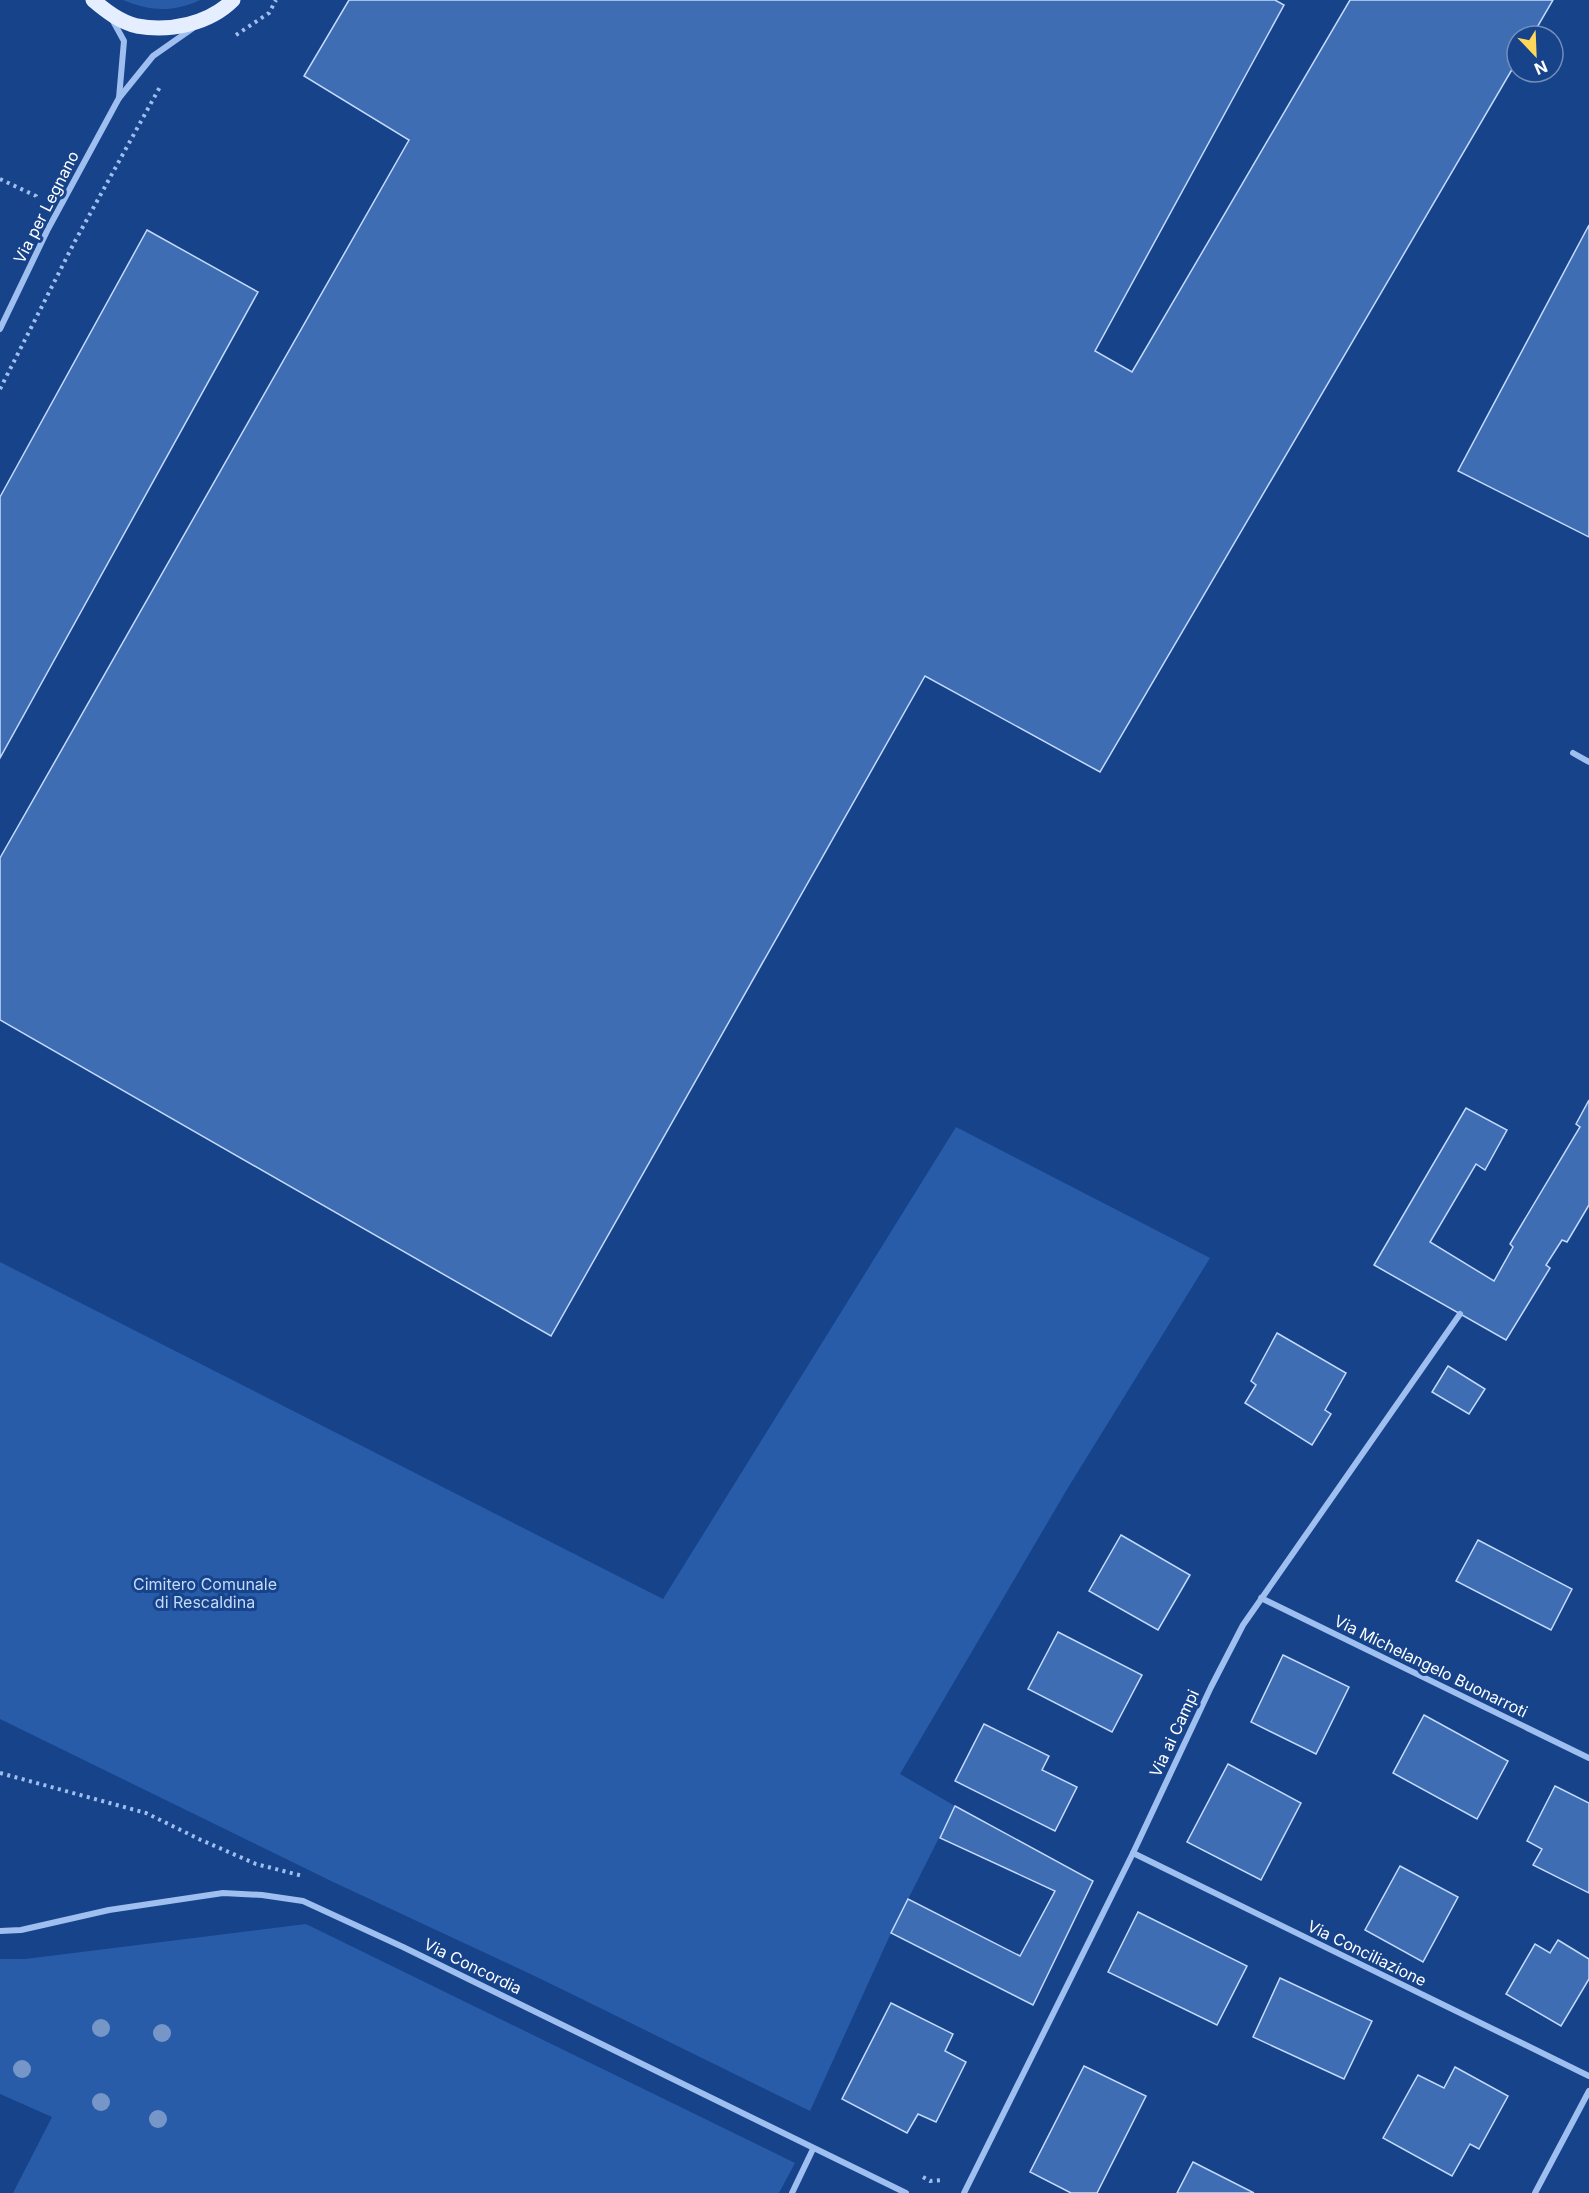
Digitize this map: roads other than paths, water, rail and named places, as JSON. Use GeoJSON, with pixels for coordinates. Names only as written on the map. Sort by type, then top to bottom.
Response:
{"type":"FeatureCollection","features":[{"type":"Feature","properties":{"kind":"main road"},"geometry":{"type":"LineString","coordinates":[[93,0],[110,14],[136,25],[152,27],[172,27],[205,20],[233,0]]}},
{"type":"Feature","properties":{"kind":"street","name":"Via per Legnano"},"geometry":{"type":"LineString","coordinates":[[110,14],[124,40],[119,98]]}},
{"type":"Feature","properties":{"kind":"street","name":"Via per Legnano"},"geometry":{"type":"LineString","coordinates":[[0,329],[48,229],[119,98],[153,56],[205,20]]}},
{"type":"Feature","properties":{"kind":"street"},"geometry":{"type":"LineString","coordinates":[[1573,753],[1589,762]]}},
{"type":"Feature","properties":{"kind":"street","name":"Via ai Campi"},"geometry":{"type":"LineString","coordinates":[[964,2193],[1133,1853],[1211,1687],[1244,1625],[1460,1314]]}},
{"type":"Feature","properties":{"kind":"street","name":"Via Michelangelo Buonarroti"},"geometry":{"type":"LineString","coordinates":[[1261,1598],[1589,1758]]}},
{"type":"Feature","properties":{"kind":"street","name":"Via Conciliazione"},"geometry":{"type":"LineString","coordinates":[[1133,1853],[1589,2076]]}},
{"type":"Feature","properties":{"kind":"street","name":"Via Concordia"},"geometry":{"type":"LineString","coordinates":[[0,1931],[21,1930],[109,1910],[223,1893],[262,1895],[303,1901],[404,1947],[906,2193]]}},
{"type":"Feature","properties":{"kind":"street"},"geometry":{"type":"LineString","coordinates":[[1535,2193],[1589,2091]]}},
{"type":"Feature","properties":{"kind":"street"},"geometry":{"type":"LineString","coordinates":[[792,2193],[813,2148]]}},
{"type":"Feature","properties":{"kind":"park label","name":"Cimitero Comunale di Rescaldina"},"geometry":{"type":"Point","coordinates":[205,1593]}}]}
